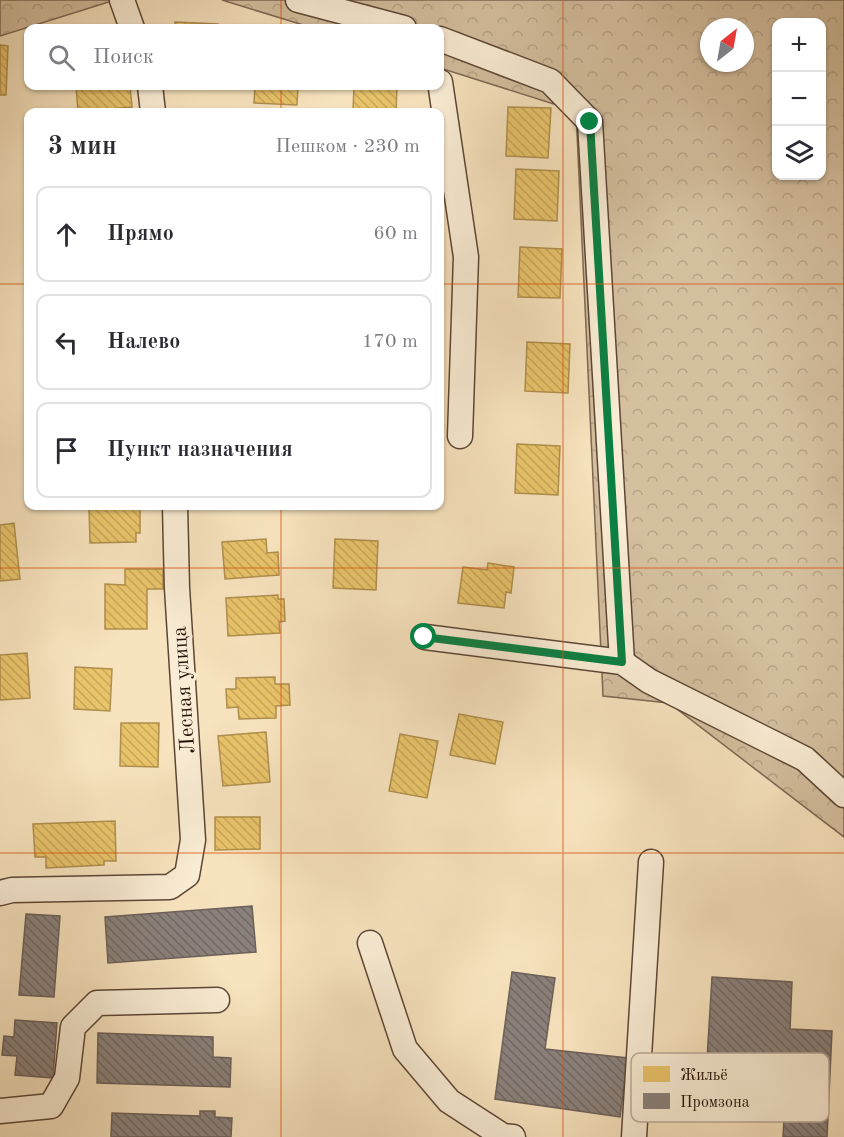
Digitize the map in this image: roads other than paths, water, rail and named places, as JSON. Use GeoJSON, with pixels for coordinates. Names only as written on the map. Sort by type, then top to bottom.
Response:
{"type":"FeatureCollection","features":[{"type":"Feature","properties":{"kind":"street"},"geometry":{"type":"LineString","coordinates":[[122,0],[131,24]]}},
{"type":"Feature","properties":{"kind":"street"},"geometry":{"type":"LineString","coordinates":[[298,0],[389,24]]}},
{"type":"Feature","properties":{"kind":"street"},"geometry":{"type":"LineString","coordinates":[[444,41],[550,81],[590,122],[622,662]]}},
{"type":"Feature","properties":{"kind":"street"},"geometry":{"type":"LineString","coordinates":[[150,90],[153,108]]}},
{"type":"Feature","properties":{"kind":"street"},"geometry":{"type":"LineString","coordinates":[[441,90],[444,108]]}},
{"type":"Feature","properties":{"kind":"street"},"geometry":{"type":"LineString","coordinates":[[444,109],[466,257],[460,436]]}},
{"type":"Feature","properties":{"kind":"street","name":"Лесная улица"},"geometry":{"type":"LineString","coordinates":[[0,893],[12,890],[170,887],[187,875],[192,840],[177,588],[175,510]]}},
{"type":"Feature","properties":{"kind":"street"},"geometry":{"type":"LineString","coordinates":[[424,637],[622,662],[649,681],[805,759],[844,795]]}},
{"type":"Feature","properties":{"kind":"street"},"geometry":{"type":"LineString","coordinates":[[639,1053],[651,862]]}},
{"type":"Feature","properties":{"kind":"street"},"geometry":{"type":"LineString","coordinates":[[370,943],[405,1049],[449,1101],[503,1136],[513,1137]]}},
{"type":"Feature","properties":{"kind":"street"},"geometry":{"type":"LineString","coordinates":[[0,1111],[51,1106],[67,1078],[74,1027],[97,1003],[217,1000]]}},
{"type":"Feature","properties":{"kind":"street"},"geometry":{"type":"LineString","coordinates":[[634,1137],[635,1122]]}}]}
